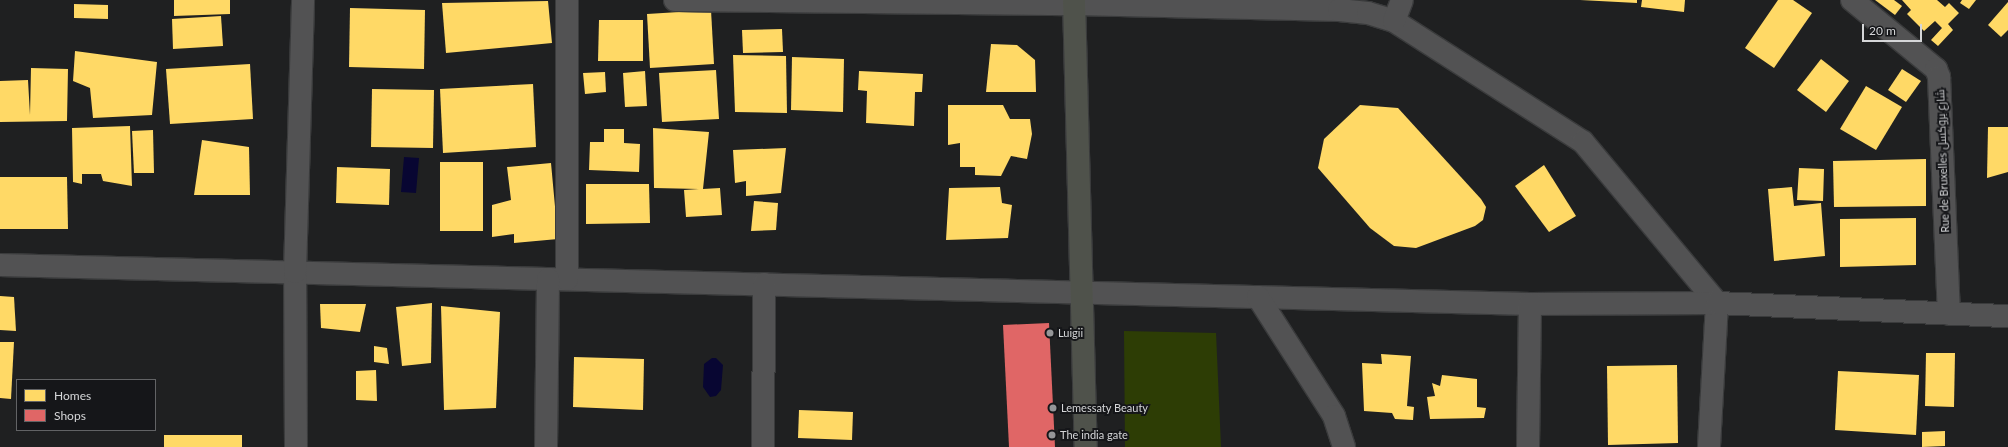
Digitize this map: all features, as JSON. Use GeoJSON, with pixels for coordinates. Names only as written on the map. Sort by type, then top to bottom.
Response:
{"type":"FeatureCollection","features":[{"type":"Feature","properties":{"kind":"main road"},"geometry":{"type":"LineString","coordinates":[[1074,2],[1086,447]]}},
{"type":"Feature","properties":{"kind":"street"},"geometry":{"type":"LineString","coordinates":[[296,447],[295,272],[303,0]]}},
{"type":"Feature","properties":{"kind":"street"},"geometry":{"type":"LineString","coordinates":[[546,447],[558,279],[567,0]]}},
{"type":"Feature","properties":{"kind":"street"},"geometry":{"type":"LineString","coordinates":[[675,0],[1074,2],[1339,10],[1368,13],[1394,21],[1584,142],[1717,303],[1709,447]]}},
{"type":"Feature","properties":{"kind":"street"},"geometry":{"type":"LineString","coordinates":[[1394,21],[1402,0]]}},
{"type":"Feature","properties":{"kind":"street","name":"Rue de Bruxelles شارع بروكسل"},"geometry":{"type":"LineString","coordinates":[[1852,0],[1936,69],[1939,77],[1949,314]]}},
{"type":"Feature","properties":{"kind":"street"},"geometry":{"type":"LineString","coordinates":[[0,265],[1530,304],[1717,303],[2008,316]]}},
{"type":"Feature","properties":{"kind":"street"},"geometry":{"type":"LineString","coordinates":[[762,447],[764,284]]}},
{"type":"Feature","properties":{"kind":"street"},"geometry":{"type":"LineString","coordinates":[[1258,297],[1334,416],[1344,447]]}},
{"type":"Feature","properties":{"kind":"street"},"geometry":{"type":"LineString","coordinates":[[1528,447],[1530,304]]}},
{"type":"Feature","properties":{"kind":"green space"},"geometry":{"type":"Polygon","coordinates":[[[1124,331],[1216,333],[1221,447],[1125,447],[1124,331]]]}},
{"type":"Feature","properties":{"kind":"shaded area"},"geometry":{"type":"Polygon","coordinates":[[[404,157],[419,158],[416,193],[401,192],[404,157]]]}},
{"type":"Feature","properties":{"kind":"shaded area"},"geometry":{"type":"Polygon","coordinates":[[[712,358],[716,358],[723,365],[721,390],[716,396],[710,397],[703,387],[704,364],[712,358]]]}},
{"type":"Feature","properties":{"kind":"building: Homes"},"geometry":{"type":"Polygon","coordinates":[[[174,0],[230,0],[230,14],[174,16],[174,0]]]}},
{"type":"Feature","properties":{"kind":"building: Homes"},"geometry":{"type":"Polygon","coordinates":[[[1580,0],[1637,0],[1637,3],[1580,0]]]}},
{"type":"Feature","properties":{"kind":"building: Homes"},"geometry":{"type":"Polygon","coordinates":[[[1642,0],[1685,0],[1684,12],[1641,7],[1642,0]]]}},
{"type":"Feature","properties":{"kind":"building: Homes"},"geometry":{"type":"Polygon","coordinates":[[[1778,0],[1793,0],[1812,13],[1774,68],[1745,48],[1778,0]]]}},
{"type":"Feature","properties":{"kind":"building: Homes"},"geometry":{"type":"Polygon","coordinates":[[[1875,0],[1894,0],[1902,6],[1895,15],[1875,0]]]}},
{"type":"Feature","properties":{"kind":"building: Homes"},"geometry":{"type":"Polygon","coordinates":[[[1902,0],[1937,0],[1945,7],[1949,3],[1959,13],[1948,24],[1953,30],[1938,46],[1931,40],[1942,28],[1935,21],[1924,31],[1907,14],[1911,10],[1902,0]]]}},
{"type":"Feature","properties":{"kind":"building: Homes"},"geometry":{"type":"Polygon","coordinates":[[[1962,0],[1976,0],[1969,9],[1960,3],[1962,0]]]}},
{"type":"Feature","properties":{"kind":"building: Homes"},"geometry":{"type":"Polygon","coordinates":[[[548,1],[552,43],[446,53],[442,3],[548,1]]]}},
{"type":"Feature","properties":{"kind":"building: Homes"},"geometry":{"type":"Polygon","coordinates":[[[2008,2],[2008,30],[2001,37],[1988,25],[2008,2]]]}},
{"type":"Feature","properties":{"kind":"building: Homes"},"geometry":{"type":"Polygon","coordinates":[[[74,4],[108,5],[108,19],[74,18],[74,4]]]}},
{"type":"Feature","properties":{"kind":"building: Homes"},"geometry":{"type":"Polygon","coordinates":[[[350,8],[425,10],[424,69],[349,67],[350,8]]]}},
{"type":"Feature","properties":{"kind":"building: Homes"},"geometry":{"type":"Polygon","coordinates":[[[711,10],[714,64],[650,68],[647,14],[711,10]]]}},
{"type":"Feature","properties":{"kind":"building: Homes"},"geometry":{"type":"Polygon","coordinates":[[[221,16],[223,46],[173,49],[172,19],[221,16]]]}},
{"type":"Feature","properties":{"kind":"building: Homes"},"geometry":{"type":"Polygon","coordinates":[[[599,20],[643,20],[643,61],[598,61],[599,20]]]}},
{"type":"Feature","properties":{"kind":"building: Homes"},"geometry":{"type":"Polygon","coordinates":[[[782,29],[783,52],[743,53],[742,30],[782,29]]]}},
{"type":"Feature","properties":{"kind":"building: Homes"},"geometry":{"type":"Polygon","coordinates":[[[991,44],[1017,45],[1035,60],[1036,92],[986,92],[991,44]]]}},
{"type":"Feature","properties":{"kind":"building: Homes"},"geometry":{"type":"Polygon","coordinates":[[[75,51],[157,62],[152,115],[93,118],[90,88],[73,81],[75,51]]]}},
{"type":"Feature","properties":{"kind":"building: Homes"},"geometry":{"type":"Polygon","coordinates":[[[733,55],[786,56],[787,113],[735,112],[733,55]]]}},
{"type":"Feature","properties":{"kind":"building: Homes"},"geometry":{"type":"Polygon","coordinates":[[[792,57],[844,59],[843,112],[791,110],[792,57]]]}},
{"type":"Feature","properties":{"kind":"building: Homes"},"geometry":{"type":"Polygon","coordinates":[[[1821,59],[1849,81],[1826,112],[1797,90],[1821,59]]]}},
{"type":"Feature","properties":{"kind":"building: Homes"},"geometry":{"type":"Polygon","coordinates":[[[250,64],[253,119],[170,124],[166,69],[250,64]]]}},
{"type":"Feature","properties":{"kind":"building: Homes"},"geometry":{"type":"Polygon","coordinates":[[[31,68],[68,69],[67,121],[0,122],[0,81],[28,80],[30,115],[31,68]]]}},
{"type":"Feature","properties":{"kind":"building: Homes"},"geometry":{"type":"Polygon","coordinates":[[[1902,69],[1921,81],[1906,102],[1888,90],[1902,69]]]}},
{"type":"Feature","properties":{"kind":"building: Homes"},"geometry":{"type":"Polygon","coordinates":[[[716,70],[719,119],[662,122],[659,73],[716,70]]]}},
{"type":"Feature","properties":{"kind":"building: Homes"},"geometry":{"type":"Polygon","coordinates":[[[645,71],[647,106],[625,107],[623,73],[645,71]]]}},
{"type":"Feature","properties":{"kind":"building: Homes"},"geometry":{"type":"Polygon","coordinates":[[[859,71],[923,74],[922,92],[915,92],[914,126],[866,123],[867,91],[858,90],[859,71]]]}},
{"type":"Feature","properties":{"kind":"building: Homes"},"geometry":{"type":"Polygon","coordinates":[[[605,72],[606,92],[585,94],[583,73],[605,72]]]}},
{"type":"Feature","properties":{"kind":"building: Homes"},"geometry":{"type":"Polygon","coordinates":[[[533,84],[536,147],[443,153],[440,89],[533,84]]]}},
{"type":"Feature","properties":{"kind":"building: Homes"},"geometry":{"type":"Polygon","coordinates":[[[1866,86],[1902,107],[1876,150],[1840,129],[1866,86]]]}},
{"type":"Feature","properties":{"kind":"building: Homes"},"geometry":{"type":"Polygon","coordinates":[[[372,89],[434,90],[433,148],[371,147],[372,89]]]}},
{"type":"Feature","properties":{"kind":"building: Homes"},"geometry":{"type":"Polygon","coordinates":[[[948,105],[1003,105],[1010,119],[1030,119],[1032,134],[1027,159],[1011,156],[1001,176],[975,175],[975,167],[960,167],[960,143],[948,145],[948,105]]]}},
{"type":"Feature","properties":{"kind":"building: Homes"},"geometry":{"type":"Polygon","coordinates":[[[1360,105],[1398,108],[1481,199],[1486,207],[1483,220],[1475,226],[1416,248],[1394,246],[1370,228],[1318,168],[1324,139],[1360,105]]]}},
{"type":"Feature","properties":{"kind":"building: Homes"},"geometry":{"type":"Polygon","coordinates":[[[130,126],[132,186],[103,181],[101,174],[82,174],[82,184],[73,182],[72,128],[130,126]]]}},
{"type":"Feature","properties":{"kind":"building: Homes"},"geometry":{"type":"Polygon","coordinates":[[[1988,127],[2008,127],[2008,172],[1987,178],[1988,127]]]}},
{"type":"Feature","properties":{"kind":"building: Homes"},"geometry":{"type":"Polygon","coordinates":[[[653,128],[709,132],[703,189],[720,188],[722,215],[686,217],[684,190],[699,189],[654,188],[653,128]]]}},
{"type":"Feature","properties":{"kind":"building: Homes"},"geometry":{"type":"Polygon","coordinates":[[[604,129],[624,129],[624,143],[640,144],[639,172],[589,170],[590,142],[604,142],[604,129]]]}},
{"type":"Feature","properties":{"kind":"building: Homes"},"geometry":{"type":"Polygon","coordinates":[[[153,130],[154,173],[134,173],[132,131],[153,130]]]}},
{"type":"Feature","properties":{"kind":"building: Homes"},"geometry":{"type":"Polygon","coordinates":[[[202,140],[249,147],[250,195],[194,195],[202,140]]]}},
{"type":"Feature","properties":{"kind":"building: Homes"},"geometry":{"type":"Polygon","coordinates":[[[786,148],[781,193],[746,196],[746,181],[735,183],[733,150],[786,148]]]}},
{"type":"Feature","properties":{"kind":"building: Homes"},"geometry":{"type":"Polygon","coordinates":[[[1926,159],[1926,206],[1834,207],[1833,161],[1926,159]]]}},
{"type":"Feature","properties":{"kind":"building: Homes"},"geometry":{"type":"Polygon","coordinates":[[[440,162],[483,162],[483,231],[440,231],[440,162]]]}},
{"type":"Feature","properties":{"kind":"building: Homes"},"geometry":{"type":"Polygon","coordinates":[[[551,163],[558,239],[514,243],[514,234],[492,237],[492,205],[511,200],[507,167],[551,163]]]}},
{"type":"Feature","properties":{"kind":"building: Homes"},"geometry":{"type":"Polygon","coordinates":[[[1544,165],[1576,216],[1549,232],[1515,186],[1544,165]]]}},
{"type":"Feature","properties":{"kind":"building: Homes"},"geometry":{"type":"Polygon","coordinates":[[[337,167],[390,169],[389,205],[336,203],[337,167]]]}},
{"type":"Feature","properties":{"kind":"building: Homes"},"geometry":{"type":"Polygon","coordinates":[[[1799,168],[1824,169],[1823,201],[1797,200],[1799,168]]]}},
{"type":"Feature","properties":{"kind":"building: Homes"},"geometry":{"type":"Polygon","coordinates":[[[0,177],[67,177],[68,229],[0,229],[0,177]]]}},
{"type":"Feature","properties":{"kind":"building: Homes"},"geometry":{"type":"Polygon","coordinates":[[[586,184],[649,184],[650,223],[586,224],[586,184]]]}},
{"type":"Feature","properties":{"kind":"building: Homes"},"geometry":{"type":"Polygon","coordinates":[[[1000,187],[1002,203],[1012,205],[1008,238],[946,240],[949,188],[1000,187]]]}},
{"type":"Feature","properties":{"kind":"building: Homes"},"geometry":{"type":"Polygon","coordinates":[[[1792,187],[1794,206],[1821,203],[1825,256],[1774,261],[1768,189],[1792,187]]]}},
{"type":"Feature","properties":{"kind":"building: Homes"},"geometry":{"type":"Polygon","coordinates":[[[754,201],[778,203],[776,230],[751,231],[754,201]]]}},
{"type":"Feature","properties":{"kind":"building: Homes"},"geometry":{"type":"Polygon","coordinates":[[[1916,218],[1916,265],[1840,267],[1840,219],[1916,218]]]}},
{"type":"Feature","properties":{"kind":"building: Homes"},"geometry":{"type":"Polygon","coordinates":[[[0,296],[14,297],[16,331],[0,330],[0,296]]]}},
{"type":"Feature","properties":{"kind":"building: Homes"},"geometry":{"type":"Polygon","coordinates":[[[432,303],[431,363],[402,366],[396,307],[432,303]]]}},
{"type":"Feature","properties":{"kind":"building: Homes"},"geometry":{"type":"Polygon","coordinates":[[[320,304],[366,304],[360,332],[321,328],[320,304]]]}},
{"type":"Feature","properties":{"kind":"building: Homes"},"geometry":{"type":"Polygon","coordinates":[[[441,306],[500,312],[496,408],[444,410],[441,306]]]}},
{"type":"Feature","properties":{"kind":"building: Homes"},"geometry":{"type":"Polygon","coordinates":[[[0,342],[14,342],[11,399],[0,398],[0,342]]]}},
{"type":"Feature","properties":{"kind":"building: Homes"},"geometry":{"type":"Polygon","coordinates":[[[374,346],[387,348],[389,364],[374,362],[374,346]]]}},
{"type":"Feature","properties":{"kind":"building: Homes"},"geometry":{"type":"Polygon","coordinates":[[[1926,353],[1955,353],[1954,407],[1925,406],[1926,353]]]}},
{"type":"Feature","properties":{"kind":"building: Homes"},"geometry":{"type":"Polygon","coordinates":[[[1381,354],[1411,356],[1407,406],[1414,407],[1413,420],[1395,419],[1392,413],[1364,411],[1362,363],[1382,364],[1381,354]]]}},
{"type":"Feature","properties":{"kind":"building: Homes"},"geometry":{"type":"Polygon","coordinates":[[[574,357],[644,359],[643,410],[573,407],[574,357]]]}},
{"type":"Feature","properties":{"kind":"building: Homes"},"geometry":{"type":"Polygon","coordinates":[[[1677,365],[1678,443],[1608,445],[1607,366],[1677,365]]]}},
{"type":"Feature","properties":{"kind":"building: Homes"},"geometry":{"type":"Polygon","coordinates":[[[376,370],[377,401],[356,400],[356,371],[376,370]]]}},
{"type":"Feature","properties":{"kind":"building: Homes"},"geometry":{"type":"Polygon","coordinates":[[[1838,371],[1919,375],[1916,435],[1835,430],[1838,371]]]}},
{"type":"Feature","properties":{"kind":"building: Homes"},"geometry":{"type":"Polygon","coordinates":[[[1442,375],[1477,379],[1477,407],[1486,408],[1484,418],[1430,419],[1427,397],[1435,396],[1432,383],[1440,386],[1442,375]]]}},
{"type":"Feature","properties":{"kind":"building: Homes"},"geometry":{"type":"Polygon","coordinates":[[[799,410],[853,412],[852,440],[798,438],[799,410]]]}},
{"type":"Feature","properties":{"kind":"building: Homes"},"geometry":{"type":"Polygon","coordinates":[[[1945,431],[1945,446],[1922,447],[1922,432],[1945,431]]]}},
{"type":"Feature","properties":{"kind":"building: Homes"},"geometry":{"type":"Polygon","coordinates":[[[164,435],[242,435],[242,447],[164,447],[164,435]]]}},
{"type":"Feature","properties":{"kind":"building: Shops"},"geometry":{"type":"Polygon","coordinates":[[[1049,323],[1055,447],[1009,447],[1003,325],[1049,323]]]}},
{"type":"Feature","properties":{"kind":"place","name":"Luigii"},"geometry":{"type":"Point","coordinates":[1050,333]}},
{"type":"Feature","properties":{"kind":"place","name":"Lemessaty Beauty"},"geometry":{"type":"Point","coordinates":[1053,408]}},
{"type":"Feature","properties":{"kind":"place","name":"The india gate"},"geometry":{"type":"Point","coordinates":[1052,435]}}]}
